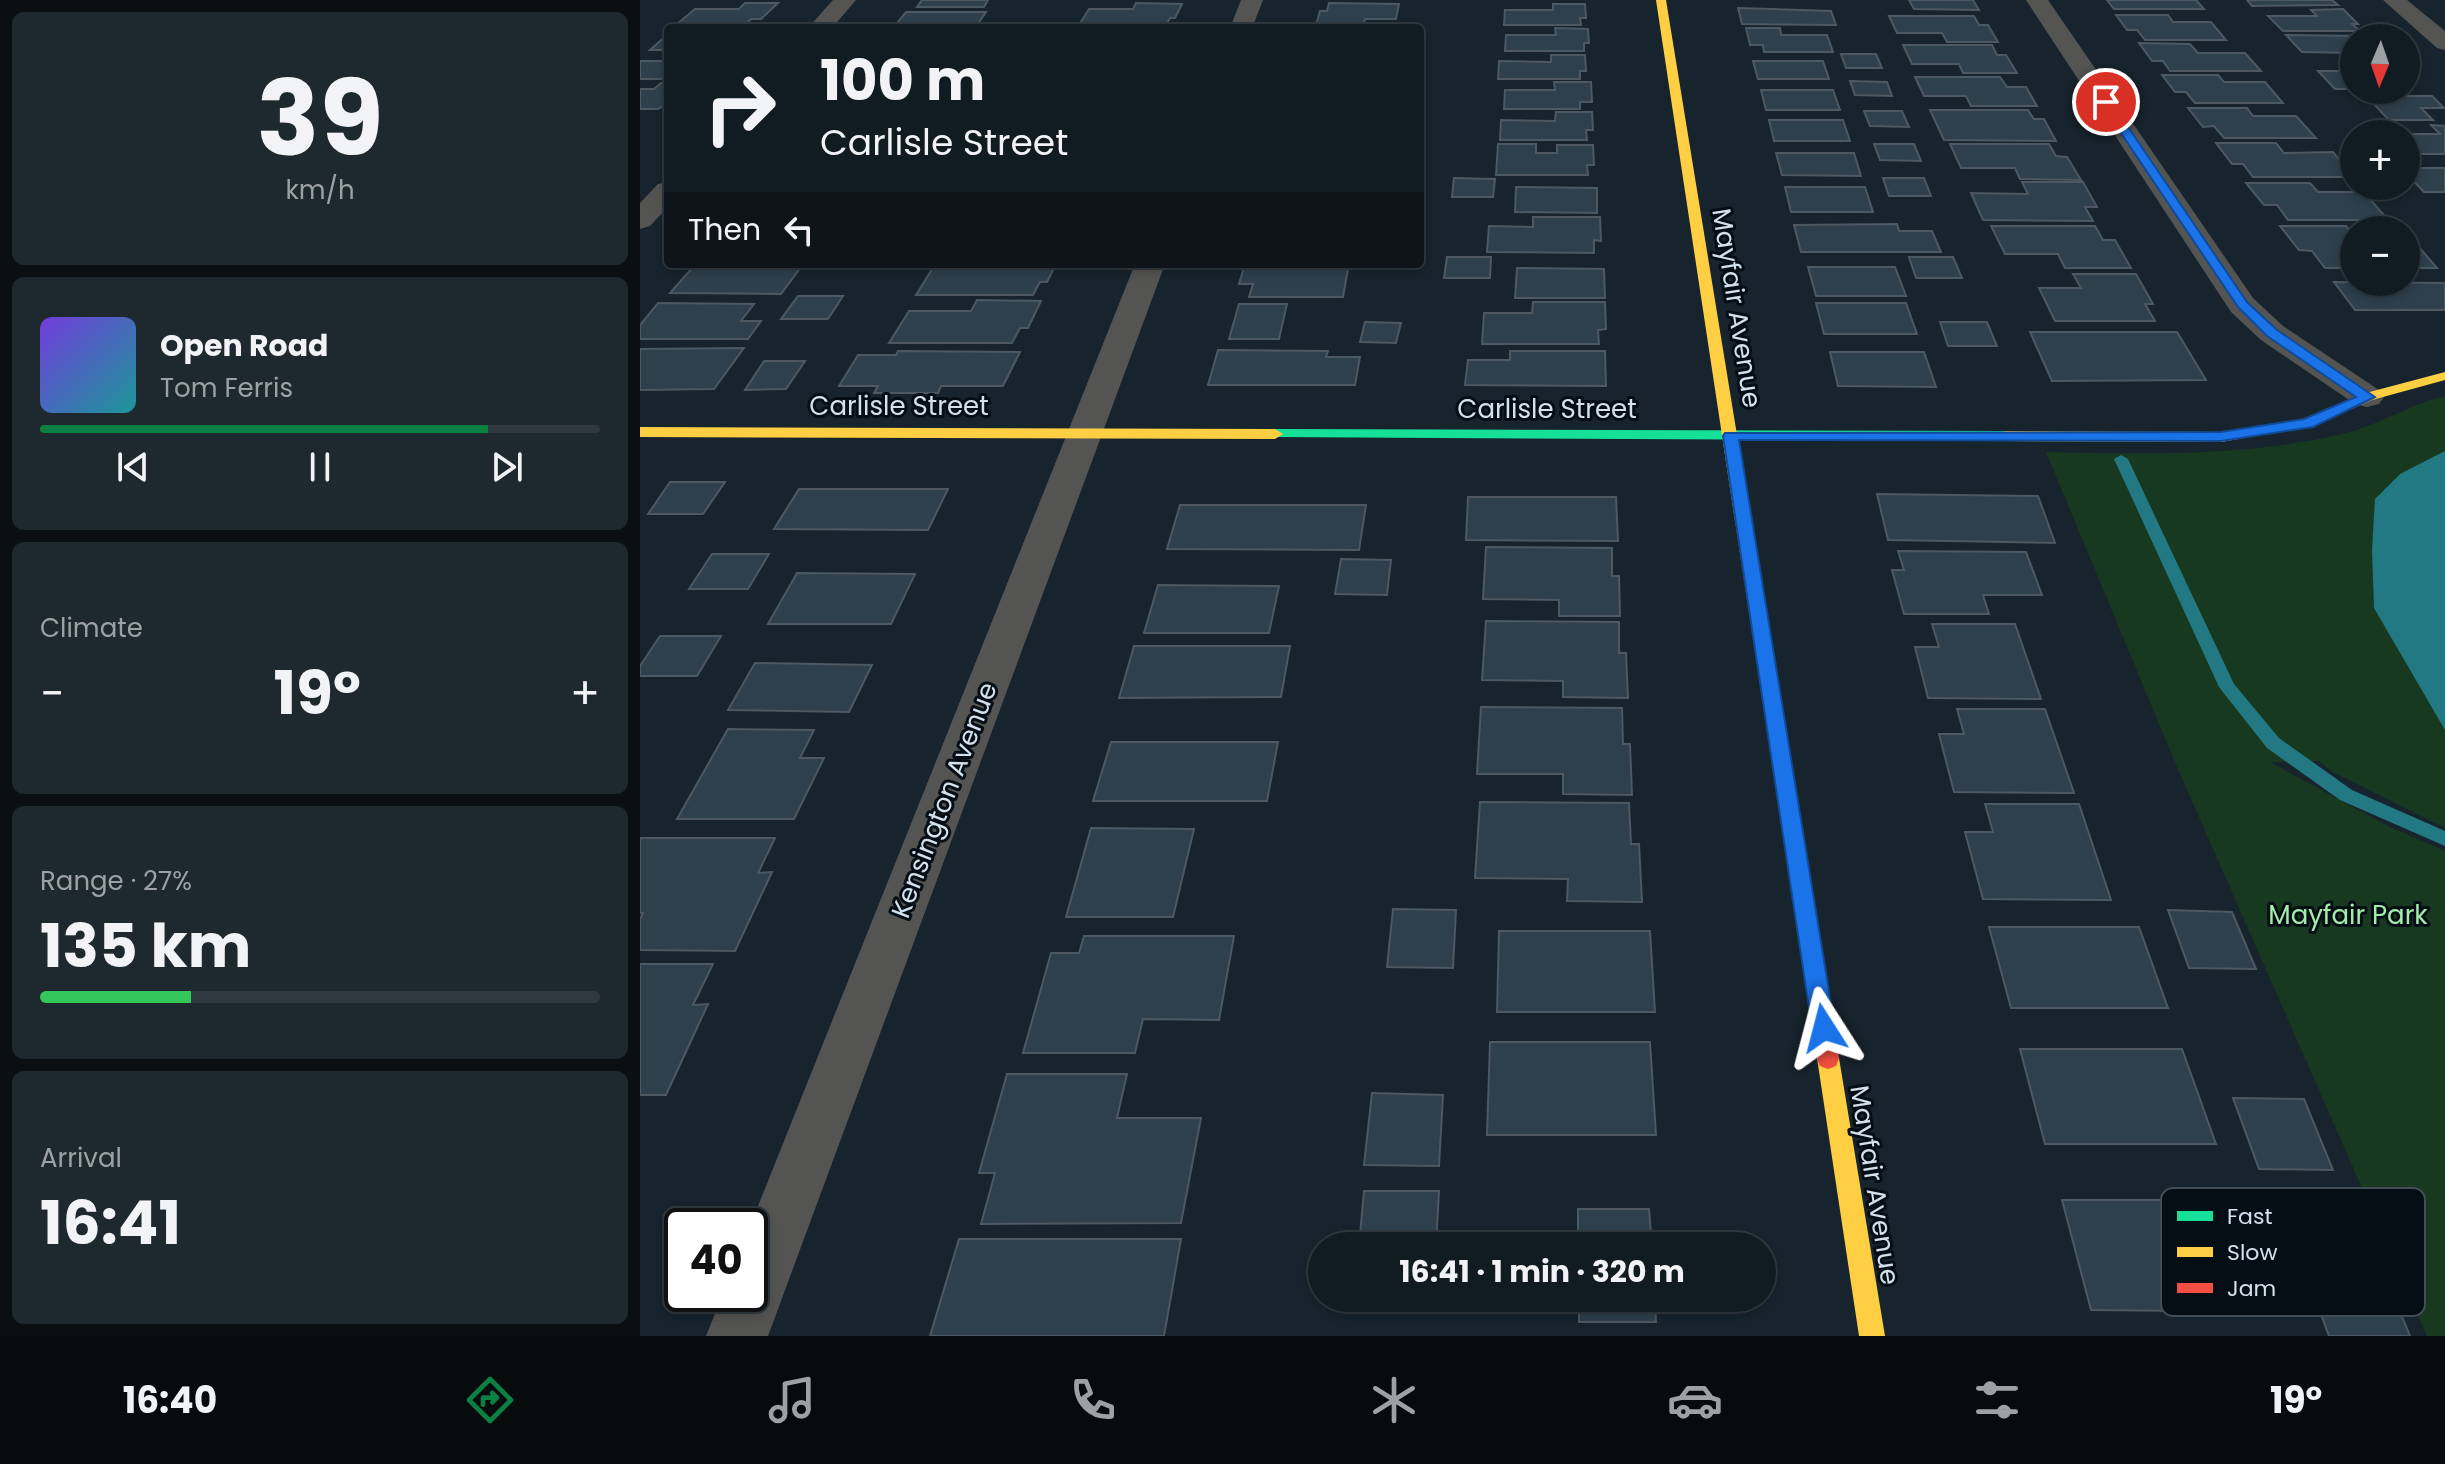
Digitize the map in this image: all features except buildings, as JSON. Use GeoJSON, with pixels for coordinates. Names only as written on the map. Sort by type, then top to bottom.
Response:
{"type":"FeatureCollection","features":[{"type":"Feature","properties":{"kind":"street"},"geometry":{"type":"LineString","coordinates":[[823,24],[845,0]]}},
{"type":"Feature","properties":{"kind":"street"},"geometry":{"type":"LineString","coordinates":[[1243,24],[1252,0]]}},
{"type":"Feature","properties":{"kind":"street","name":"Mayfair Avenue"},"geometry":{"type":"LineString","coordinates":[[1661,0],[1872,1336]]}},
{"type":"Feature","properties":{"kind":"street"},"geometry":{"type":"LineString","coordinates":[[2037,0],[2242,305],[2272,333],[2367,397]]}},
{"type":"Feature","properties":{"kind":"street"},"geometry":{"type":"LineString","coordinates":[[2394,0],[2445,43]]}},
{"type":"Feature","properties":{"kind":"street"},"geometry":{"type":"LineString","coordinates":[[640,220],[664,194]]}},
{"type":"Feature","properties":{"kind":"street","name":"Kensington Avenue"},"geometry":{"type":"LineString","coordinates":[[737,1336],[1148,268]]}},
{"type":"Feature","properties":{"kind":"street","name":"Carlisle Street"},"geometry":{"type":"LineString","coordinates":[[640,432],[2221,437],[2307,423],[2367,397],[2445,376]]}},
{"type":"Feature","properties":{"kind":"green space","name":"Mayfair Park"},"geometry":{"type":"Polygon","coordinates":[[[2445,396],[2445,828],[2331,771],[2319,761],[2270,762],[2386,825],[2445,851],[2445,1336],[2427,1336],[2418,1316],[2425,1316],[2425,1188],[2362,1188],[2174,760],[2046,452],[2158,453],[2268,447],[2342,434],[2445,396]]]}},
{"type":"Feature","properties":{"kind":"water"},"geometry":{"type":"Polygon","coordinates":[[[2445,451],[2445,730],[2374,608],[2372,550],[2375,499],[2400,474],[2445,451]]]}},
{"type":"Feature","properties":{"kind":"waterway"},"geometry":{"type":"LineString","coordinates":[[2121,459],[2227,687],[2273,743],[2346,795],[2445,839]]}},
{"type":"Feature","properties":{"kind":"traffic: fast"},"geometry":{"type":"LineString","coordinates":[[1275,434],[2005,436]]}},
{"type":"Feature","properties":{"kind":"traffic: slow"},"geometry":{"type":"LineString","coordinates":[[1661,0],[1743,521]]}},
{"type":"Feature","properties":{"kind":"traffic: slow"},"geometry":{"type":"LineString","coordinates":[[2005,436],[2221,437],[2307,423],[2367,397],[2445,376]]}},
{"type":"Feature","properties":{"kind":"traffic: slow"},"geometry":{"type":"LineString","coordinates":[[640,432],[1275,434]]}},
{"type":"Feature","properties":{"kind":"traffic: slow"},"geometry":{"type":"LineString","coordinates":[[1828,1058],[1872,1336]]}},
{"type":"Feature","properties":{"kind":"traffic: jam"},"geometry":{"type":"LineString","coordinates":[[1743,521],[1828,1058]]}},
{"type":"Feature","properties":{"kind":"route"},"geometry":{"type":"LineString","coordinates":[[1824,1028],[1731,436],[2221,437],[2307,423],[2367,397],[2272,333],[2242,305],[2106,102]]}}]}
